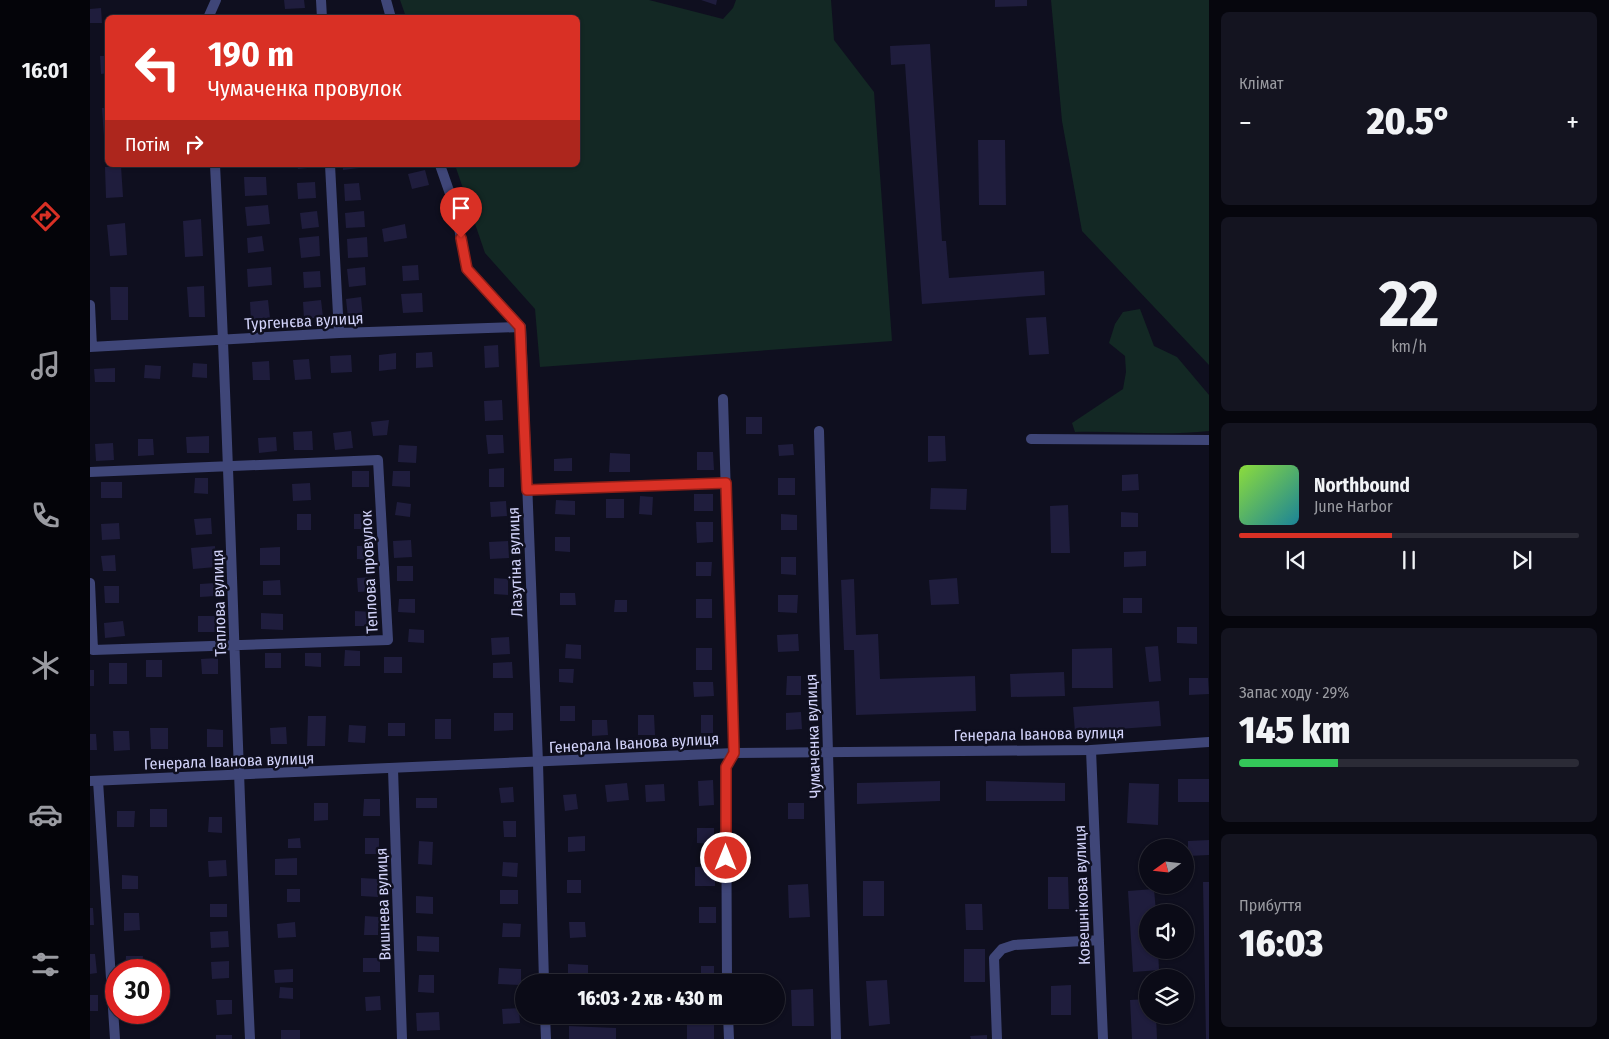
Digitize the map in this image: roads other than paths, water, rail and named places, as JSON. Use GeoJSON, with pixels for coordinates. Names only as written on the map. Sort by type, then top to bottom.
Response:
{"type":"FeatureCollection","features":[{"type":"Feature","properties":{"kind":"street"},"geometry":{"type":"LineString","coordinates":[[209,15],[216,0]]}},
{"type":"Feature","properties":{"kind":"street"},"geometry":{"type":"LineString","coordinates":[[321,0],[322,15]]}},
{"type":"Feature","properties":{"kind":"street"},"geometry":{"type":"LineString","coordinates":[[386,0],[390,15]]}},
{"type":"Feature","properties":{"kind":"street","name":"Теплова вулиця"},"geometry":{"type":"LineString","coordinates":[[215,167],[224,341],[236,645],[238,775],[250,1039]]}},
{"type":"Feature","properties":{"kind":"street"},"geometry":{"type":"LineString","coordinates":[[330,167],[339,334]]}},
{"type":"Feature","properties":{"kind":"street"},"geometry":{"type":"LineString","coordinates":[[441,167],[455,208],[467,269],[520,327]]}},
{"type":"Feature","properties":{"kind":"street"},"geometry":{"type":"LineString","coordinates":[[90,305],[91,347]]}},
{"type":"Feature","properties":{"kind":"street","name":"Тургенєва вулиця"},"geometry":{"type":"LineString","coordinates":[[91,347],[520,327]]}},
{"type":"Feature","properties":{"kind":"street","name":"Лазутіна вулиця"},"geometry":{"type":"LineString","coordinates":[[520,327],[538,763],[544,974]]}},
{"type":"Feature","properties":{"kind":"street"},"geometry":{"type":"LineString","coordinates":[[723,399],[734,753],[726,767],[727,974]]}},
{"type":"Feature","properties":{"kind":"street","name":"Чумаченка вулиця"},"geometry":{"type":"LineString","coordinates":[[819,431],[836,1039]]}},
{"type":"Feature","properties":{"kind":"street"},"geometry":{"type":"LineString","coordinates":[[1032,439],[1209,440]]}},
{"type":"Feature","properties":{"kind":"street","name":"Теплова провулок"},"geometry":{"type":"LineString","coordinates":[[90,472],[378,460],[388,640],[93,650],[90,583]]}},
{"type":"Feature","properties":{"kind":"street"},"geometry":{"type":"LineString","coordinates":[[527,490],[726,483]]}},
{"type":"Feature","properties":{"kind":"street","name":"Генерала Іванова вулиця"},"geometry":{"type":"LineString","coordinates":[[94,781],[734,753],[1091,750],[1209,742]]}},
{"type":"Feature","properties":{"kind":"street","name":"Ковешнікова вулиця"},"geometry":{"type":"LineString","coordinates":[[1091,750],[1103,1039]]}},
{"type":"Feature","properties":{"kind":"street","name":"Вишнева вулиця"},"geometry":{"type":"LineString","coordinates":[[393,769],[402,1039]]}},
{"type":"Feature","properties":{"kind":"street"},"geometry":{"type":"LineString","coordinates":[[94,781],[115,1039]]}},
{"type":"Feature","properties":{"kind":"street"},"geometry":{"type":"LineString","coordinates":[[997,1039],[994,958],[1002,949],[1014,945],[1099,940]]}},
{"type":"Feature","properties":{"kind":"street"},"geometry":{"type":"LineString","coordinates":[[545,1024],[546,1039]]}},
{"type":"Feature","properties":{"kind":"street"},"geometry":{"type":"LineString","coordinates":[[728,1024],[729,1039]]}}]}
